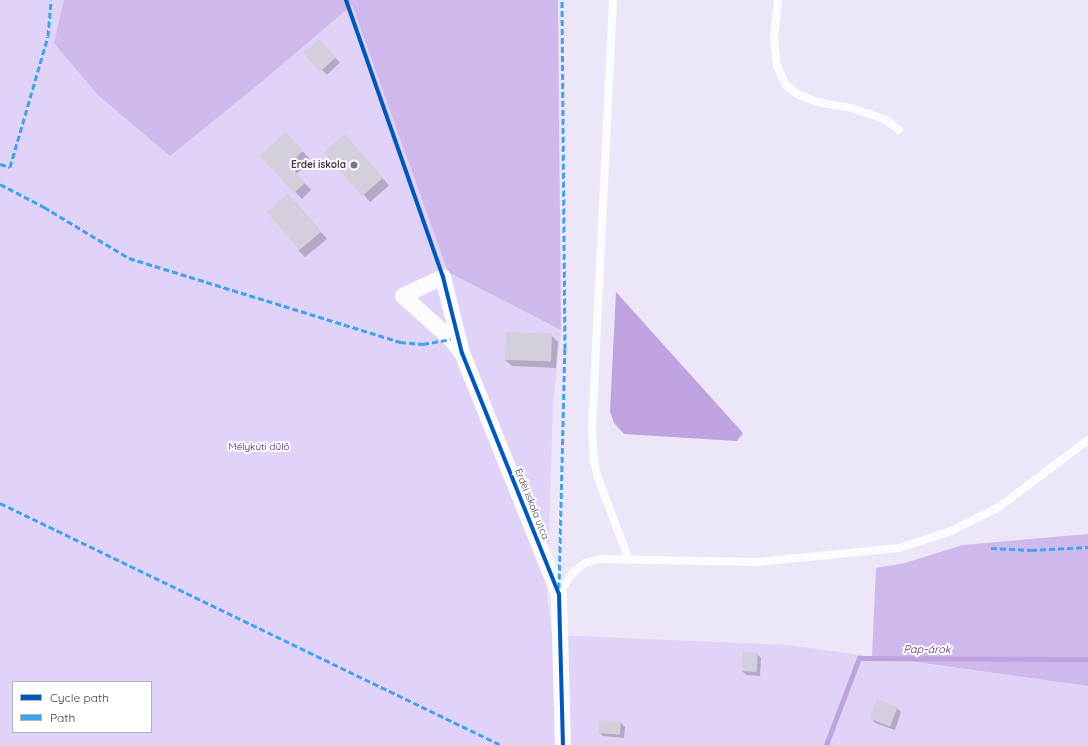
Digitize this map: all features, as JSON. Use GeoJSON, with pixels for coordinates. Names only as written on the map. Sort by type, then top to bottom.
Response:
{"type":"FeatureCollection","features":[{"type":"Feature","properties":{"kind":"street","name":"Erdei iskola utca"},"geometry":{"type":"LineString","coordinates":[[462,353],[451,339],[403,296],[443,277],[462,353],[559,594],[563,745]]}},
{"type":"Feature","properties":{"kind":"lane"},"geometry":{"type":"LineString","coordinates":[[613,0],[592,426],[594,461],[598,478],[629,560]]}},
{"type":"Feature","properties":{"kind":"lane"},"geometry":{"type":"LineString","coordinates":[[778,0],[774,38],[777,66],[786,85],[800,95],[817,102],[851,108],[886,120],[899,130]]}},
{"type":"Feature","properties":{"kind":"lane"},"geometry":{"type":"LineString","coordinates":[[559,594],[573,573],[585,563],[600,559],[756,562],[899,548],[951,531],[1000,507],[1088,440]]}},
{"type":"Feature","properties":{"kind":"green space","name":"Mélykúti dűlő"},"geometry":{"type":"Polygon","coordinates":[[[0,0],[64,0],[54,43],[170,156],[264,80],[352,5],[448,271],[561,330],[553,404],[547,595],[552,635],[788,645],[1088,686],[1088,745],[0,745],[0,0]]]}},
{"type":"Feature","properties":{"kind":"shaded area"},"geometry":{"type":"Polygon","coordinates":[[[64,0],[558,0],[561,330],[448,272],[352,5],[264,80],[170,156],[98,95],[54,43],[64,0]]]}},
{"type":"Feature","properties":{"kind":"shaded area"},"geometry":{"type":"Polygon","coordinates":[[[616,292],[743,433],[737,441],[624,434],[614,423],[610,411],[616,292]]]}},
{"type":"Feature","properties":{"kind":"shaded area"},"geometry":{"type":"Polygon","coordinates":[[[1088,534],[1088,686],[872,656],[876,568],[905,563],[963,545],[1088,534]]]}},
{"type":"Feature","properties":{"kind":"building"},"geometry":{"type":"Polygon","coordinates":[[[319,39],[336,58],[320,72],[303,53],[319,39]]]}},
{"type":"Feature","properties":{"kind":"building"},"geometry":{"type":"Polygon","coordinates":[[[286,132],[303,151],[293,160],[295,163],[291,167],[305,183],[294,193],[260,156],[286,132]]]}},
{"type":"Feature","properties":{"kind":"building","name":"Erdei iskola"},"geometry":{"type":"Polygon","coordinates":[[[345,134],[383,178],[362,196],[324,152],[345,134]]]}},
{"type":"Feature","properties":{"kind":"building"},"geometry":{"type":"Polygon","coordinates":[[[288,194],[321,232],[300,250],[267,212],[288,194]]]}},
{"type":"Feature","properties":{"kind":"building"},"geometry":{"type":"Polygon","coordinates":[[[506,332],[552,334],[551,362],[505,360],[506,332]]]}},
{"type":"Feature","properties":{"kind":"building"},"geometry":{"type":"Polygon","coordinates":[[[743,652],[758,653],[757,672],[742,671],[743,652]]]}},
{"type":"Feature","properties":{"kind":"building"},"geometry":{"type":"Polygon","coordinates":[[[877,699],[898,707],[890,726],[869,719],[877,699]]]}},
{"type":"Feature","properties":{"kind":"building"},"geometry":{"type":"Polygon","coordinates":[[[599,720],[621,722],[620,735],[598,733],[599,720]]]}},
{"type":"Feature","properties":{"kind":"waterway","name":"Pap-árok"},"geometry":{"type":"LineString","coordinates":[[826,745],[859,658],[1088,659]]}},
{"type":"Feature","properties":{"kind":"marked path"},"geometry":{"type":"LineString","coordinates":[[0,164],[10,167],[48,36],[51,0]]}},
{"type":"Feature","properties":{"kind":"marked path"},"geometry":{"type":"LineString","coordinates":[[559,588],[565,349],[562,0]]}},
{"type":"Feature","properties":{"kind":"marked path"},"geometry":{"type":"LineString","coordinates":[[0,184],[44,207],[129,258],[400,342],[423,344],[451,339]]}},
{"type":"Feature","properties":{"kind":"marked path"},"geometry":{"type":"LineString","coordinates":[[0,503],[501,745]]}},
{"type":"Feature","properties":{"kind":"marked path"},"geometry":{"type":"LineString","coordinates":[[991,548],[1031,550],[1088,547]]}},
{"type":"Feature","properties":{"kind":"cycle path"},"geometry":{"type":"LineString","coordinates":[[346,0],[443,277],[462,353],[559,594],[563,745]]}},
{"type":"Feature","properties":{"kind":"place","name":"Erdei iskola"},"geometry":{"type":"Point","coordinates":[354,165]}}]}
